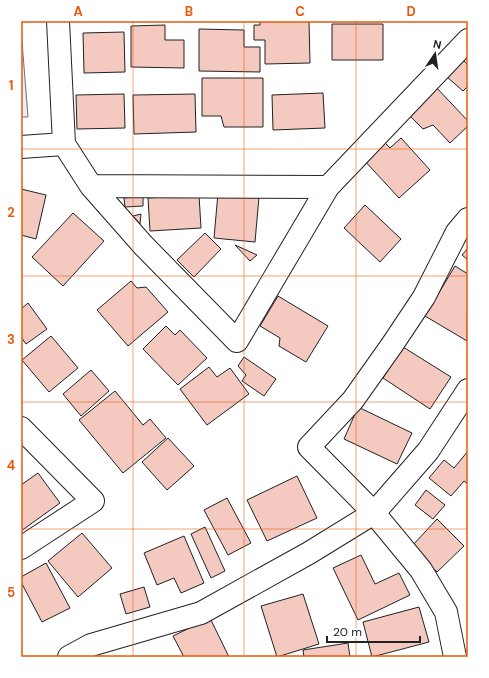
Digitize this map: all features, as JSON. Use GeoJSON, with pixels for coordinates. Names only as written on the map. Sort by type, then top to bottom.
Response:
{"type":"FeatureCollection","features":[{"type":"Feature","properties":{"kind":"street"},"geometry":{"type":"LineString","coordinates":[[58,21],[64,144],[91,186],[143,245],[237,341],[328,187],[468,40]]}},
{"type":"Feature","properties":{"kind":"street"},"geometry":{"type":"LineString","coordinates":[[21,147],[64,144]]}},
{"type":"Feature","properties":{"kind":"street"},"geometry":{"type":"LineString","coordinates":[[91,186],[328,187]]}},
{"type":"Feature","properties":{"kind":"street"},"geometry":{"type":"LineString","coordinates":[[455,657],[446,612],[421,570],[374,513],[309,447],[353,400],[392,345],[424,297],[457,232],[468,218]]}},
{"type":"Feature","properties":{"kind":"street"},"geometry":{"type":"LineString","coordinates":[[69,657],[91,645],[201,612],[310,553],[374,513],[461,416],[468,390]]}},
{"type":"Feature","properties":{"kind":"street"},"geometry":{"type":"LineString","coordinates":[[21,428],[93,501],[21,548]]}},
{"type":"Feature","properties":{"kind":"shaded area"},"geometry":{"type":"Polygon","coordinates":[[[21,29],[28,117],[21,117],[21,29]]]}},
{"type":"Feature","properties":{"kind":"building"},"geometry":{"type":"Polygon","coordinates":[[[260,21],[309,21],[310,63],[265,64],[265,40],[254,40],[254,25],[260,25],[260,21]]]}},
{"type":"Feature","properties":{"kind":"building"},"geometry":{"type":"Polygon","coordinates":[[[332,24],[383,24],[383,60],[332,60],[332,24]]]}},
{"type":"Feature","properties":{"kind":"building"},"geometry":{"type":"Polygon","coordinates":[[[165,25],[165,40],[184,40],[184,68],[131,67],[131,26],[165,25]]]}},
{"type":"Feature","properties":{"kind":"building"},"geometry":{"type":"Polygon","coordinates":[[[199,29],[244,30],[244,47],[260,47],[260,72],[199,71],[199,29]]]}},
{"type":"Feature","properties":{"kind":"building"},"geometry":{"type":"Polygon","coordinates":[[[124,32],[125,72],[84,73],[83,33],[124,32]]]}},
{"type":"Feature","properties":{"kind":"building"},"geometry":{"type":"Polygon","coordinates":[[[464,61],[468,65],[468,86],[463,91],[447,77],[464,61]]]}},
{"type":"Feature","properties":{"kind":"building"},"geometry":{"type":"Polygon","coordinates":[[[202,78],[263,78],[263,127],[224,127],[221,116],[202,116],[202,78]]]}},
{"type":"Feature","properties":{"kind":"building"},"geometry":{"type":"Polygon","coordinates":[[[434,85],[468,121],[468,126],[450,143],[433,125],[423,129],[405,111],[434,85]]]}},
{"type":"Feature","properties":{"kind":"building"},"geometry":{"type":"Polygon","coordinates":[[[323,93],[325,128],[273,130],[272,95],[323,93]]]}},
{"type":"Feature","properties":{"kind":"building"},"geometry":{"type":"Polygon","coordinates":[[[124,94],[125,128],[77,129],[76,95],[124,94]]]}},
{"type":"Feature","properties":{"kind":"building"},"geometry":{"type":"Polygon","coordinates":[[[195,94],[196,132],[134,134],[133,95],[195,94]]]}},
{"type":"Feature","properties":{"kind":"building"},"geometry":{"type":"Polygon","coordinates":[[[401,138],[430,170],[399,198],[363,159],[383,141],[390,148],[401,138]]]}},
{"type":"Feature","properties":{"kind":"building"},"geometry":{"type":"Polygon","coordinates":[[[21,189],[46,195],[36,239],[21,235],[21,189]]]}},
{"type":"Feature","properties":{"kind":"building"},"geometry":{"type":"Polygon","coordinates":[[[218,193],[259,197],[255,242],[214,238],[218,193]]]}},
{"type":"Feature","properties":{"kind":"building"},"geometry":{"type":"Polygon","coordinates":[[[199,195],[201,228],[150,231],[148,198],[199,195]]]}},
{"type":"Feature","properties":{"kind":"building"},"geometry":{"type":"Polygon","coordinates":[[[143,196],[143,206],[125,207],[124,198],[143,196]]]}},
{"type":"Feature","properties":{"kind":"building"},"geometry":{"type":"Polygon","coordinates":[[[365,205],[401,239],[380,262],[344,228],[365,205]]]}},
{"type":"Feature","properties":{"kind":"building"},"geometry":{"type":"Polygon","coordinates":[[[73,213],[104,241],[63,286],[32,257],[73,213]]]}},
{"type":"Feature","properties":{"kind":"building"},"geometry":{"type":"Polygon","coordinates":[[[141,214],[140,224],[133,216],[141,214]]]}},
{"type":"Feature","properties":{"kind":"building"},"geometry":{"type":"Polygon","coordinates":[[[205,233],[221,249],[194,277],[177,260],[205,233]]]}},
{"type":"Feature","properties":{"kind":"building"},"geometry":{"type":"Polygon","coordinates":[[[235,245],[257,255],[250,261],[235,245]]]}},
{"type":"Feature","properties":{"kind":"building"},"geometry":{"type":"Polygon","coordinates":[[[468,248],[468,260],[462,255],[468,248]]]}},
{"type":"Feature","properties":{"kind":"building"},"geometry":{"type":"Polygon","coordinates":[[[455,266],[468,274],[467,341],[425,316],[455,266]]]}},
{"type":"Feature","properties":{"kind":"building"},"geometry":{"type":"Polygon","coordinates":[[[131,281],[137,288],[146,287],[168,312],[128,346],[97,310],[131,281]]]}},
{"type":"Feature","properties":{"kind":"building"},"geometry":{"type":"Polygon","coordinates":[[[278,296],[328,326],[306,362],[279,346],[280,338],[260,326],[278,296]]]}},
{"type":"Feature","properties":{"kind":"building"},"geometry":{"type":"Polygon","coordinates":[[[28,303],[47,329],[26,344],[21,337],[21,309],[28,303]]]}},
{"type":"Feature","properties":{"kind":"building"},"geometry":{"type":"Polygon","coordinates":[[[166,326],[175,335],[180,330],[207,358],[178,385],[143,349],[166,326]]]}},
{"type":"Feature","properties":{"kind":"building"},"geometry":{"type":"Polygon","coordinates":[[[51,336],[78,368],[49,392],[22,360],[51,336]]]}},
{"type":"Feature","properties":{"kind":"building"},"geometry":{"type":"Polygon","coordinates":[[[403,347],[451,377],[430,409],[383,378],[403,347]]]}},
{"type":"Feature","properties":{"kind":"building"},"geometry":{"type":"Polygon","coordinates":[[[244,357],[276,379],[264,396],[242,381],[246,375],[238,366],[244,357]]]}},
{"type":"Feature","properties":{"kind":"building"},"geometry":{"type":"Polygon","coordinates":[[[209,367],[217,377],[230,368],[249,394],[207,425],[180,389],[209,367]]]}},
{"type":"Feature","properties":{"kind":"building"},"geometry":{"type":"Polygon","coordinates":[[[91,370],[109,391],[81,416],[63,394],[91,370]]]}},
{"type":"Feature","properties":{"kind":"building"},"geometry":{"type":"Polygon","coordinates":[[[115,391],[143,425],[150,419],[166,438],[123,473],[79,420],[115,391]]]}},
{"type":"Feature","properties":{"kind":"building"},"geometry":{"type":"Polygon","coordinates":[[[358,407],[412,433],[397,464],[344,439],[358,407]]]}},
{"type":"Feature","properties":{"kind":"building"},"geometry":{"type":"Polygon","coordinates":[[[168,438],[194,466],[167,490],[142,462],[168,438]]]}},
{"type":"Feature","properties":{"kind":"building"},"geometry":{"type":"Polygon","coordinates":[[[468,451],[468,484],[464,481],[451,496],[429,478],[444,460],[454,468],[468,451]]]}},
{"type":"Feature","properties":{"kind":"building"},"geometry":{"type":"Polygon","coordinates":[[[38,473],[60,503],[21,531],[21,485],[38,473]]]}},
{"type":"Feature","properties":{"kind":"building"},"geometry":{"type":"Polygon","coordinates":[[[297,476],[317,518],[267,541],[247,500],[297,476]]]}},
{"type":"Feature","properties":{"kind":"building"},"geometry":{"type":"Polygon","coordinates":[[[426,490],[445,505],[433,519],[415,505],[426,490]]]}},
{"type":"Feature","properties":{"kind":"building"},"geometry":{"type":"Polygon","coordinates":[[[227,498],[251,543],[228,555],[204,510],[227,498]]]}},
{"type":"Feature","properties":{"kind":"building"},"geometry":{"type":"Polygon","coordinates":[[[437,519],[464,546],[437,572],[412,546],[437,519]]]}},
{"type":"Feature","properties":{"kind":"building"},"geometry":{"type":"Polygon","coordinates":[[[205,527],[225,571],[211,578],[191,534],[205,527]]]}},
{"type":"Feature","properties":{"kind":"building"},"geometry":{"type":"Polygon","coordinates":[[[82,533],[112,568],[78,597],[48,561],[82,533]]]}},
{"type":"Feature","properties":{"kind":"building"},"geometry":{"type":"Polygon","coordinates":[[[184,536],[204,583],[181,593],[174,578],[157,585],[144,553],[184,536]]]}},
{"type":"Feature","properties":{"kind":"building"},"geometry":{"type":"Polygon","coordinates":[[[361,555],[375,584],[399,573],[410,595],[358,620],[333,568],[361,555]]]}},
{"type":"Feature","properties":{"kind":"building"},"geometry":{"type":"Polygon","coordinates":[[[46,563],[70,608],[42,622],[21,582],[21,577],[46,563]]]}},
{"type":"Feature","properties":{"kind":"building"},"geometry":{"type":"Polygon","coordinates":[[[144,587],[150,607],[126,614],[120,594],[144,587]]]}},
{"type":"Feature","properties":{"kind":"building"},"geometry":{"type":"Polygon","coordinates":[[[303,594],[319,644],[277,657],[261,606],[303,594]]]}},
{"type":"Feature","properties":{"kind":"building"},"geometry":{"type":"Polygon","coordinates":[[[419,607],[429,642],[372,657],[363,622],[419,607]]]}},
{"type":"Feature","properties":{"kind":"building"},"geometry":{"type":"Polygon","coordinates":[[[210,618],[229,657],[184,657],[173,636],[210,618]]]}},
{"type":"Feature","properties":{"kind":"building"},"geometry":{"type":"Polygon","coordinates":[[[348,643],[350,657],[304,657],[303,650],[348,643]]]}}]}
